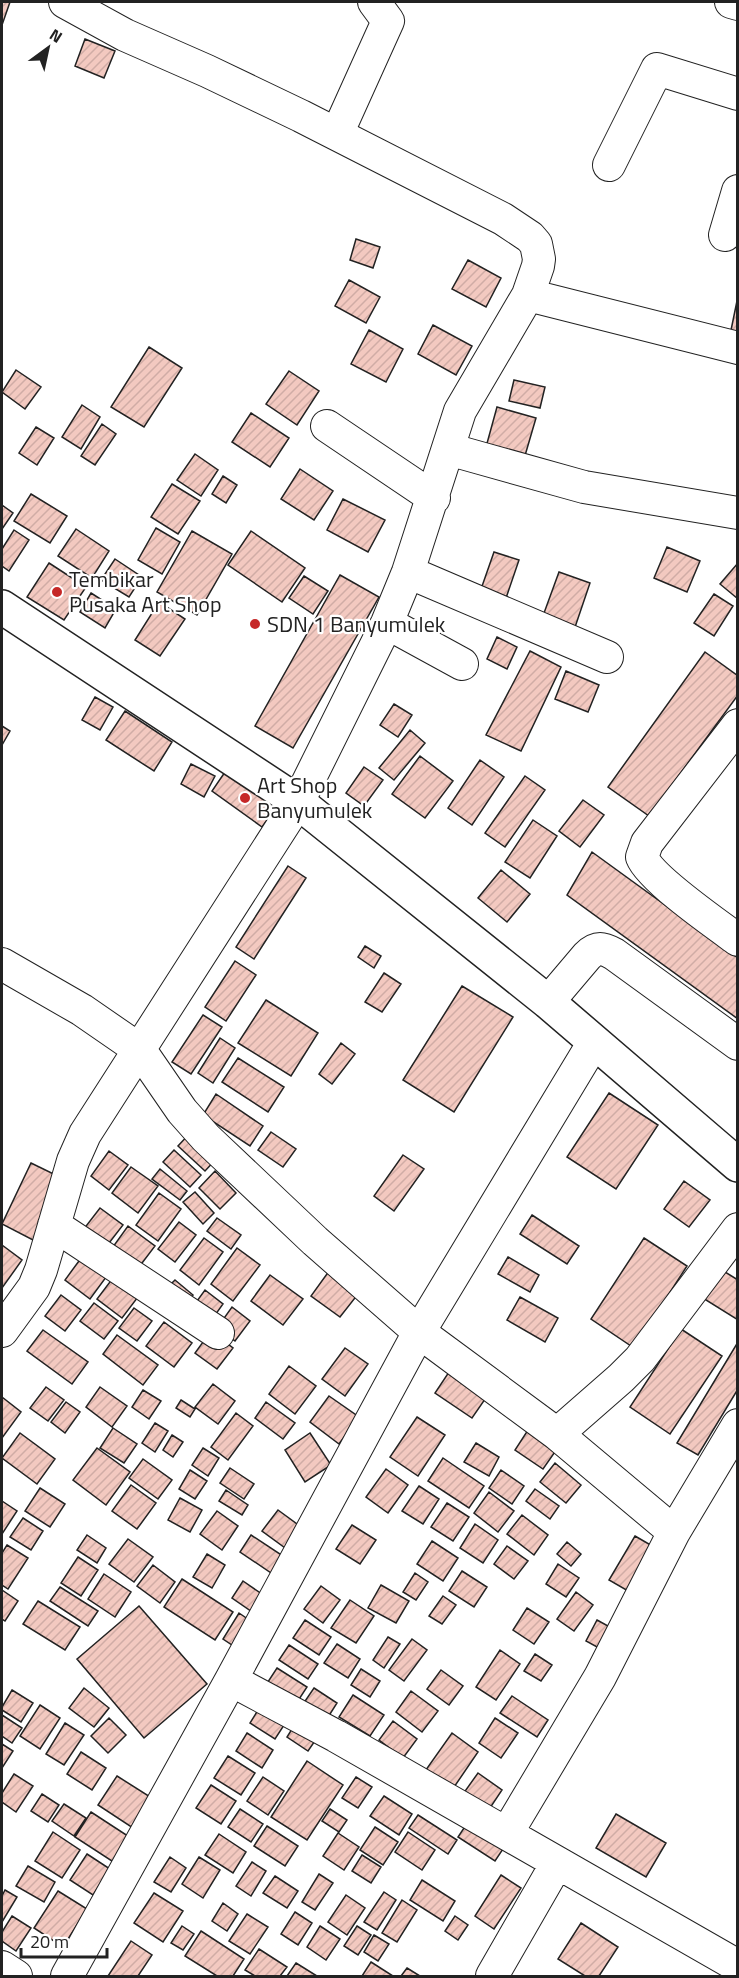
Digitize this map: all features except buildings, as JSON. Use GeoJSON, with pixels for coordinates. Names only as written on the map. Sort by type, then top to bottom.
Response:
{"type":"FeatureCollection","features":[{"type":"Feature","properties":{"kind":"main road"},"geometry":{"type":"LineString","coordinates":[[2,607],[298,802],[548,1002],[738,1165]]}},
{"type":"Feature","properties":{"kind":"street"},"geometry":{"type":"LineString","coordinates":[[2,1331],[34,1287],[77,1150],[85,1134],[298,802],[387,623],[408,573],[434,498],[460,411],[528,295],[539,259],[536,244],[530,237],[503,219],[337,134],[125,34],[65,2]]}},
{"type":"Feature","properties":{"kind":"street"},"geometry":{"type":"LineString","coordinates":[[337,134],[388,21],[374,2]]}},
{"type":"Feature","properties":{"kind":"street"},"geometry":{"type":"LineString","coordinates":[[731,2],[738,3]]}},
{"type":"Feature","properties":{"kind":"street"},"geometry":{"type":"LineString","coordinates":[[609,165],[657,69],[738,94]]}},
{"type":"Feature","properties":{"kind":"street"},"geometry":{"type":"LineString","coordinates":[[725,235],[738,191]]}},
{"type":"Feature","properties":{"kind":"street"},"geometry":{"type":"LineString","coordinates":[[528,295],[738,348]]}},
{"type":"Feature","properties":{"kind":"street"},"geometry":{"type":"LineString","coordinates":[[327,426],[434,498]]}},
{"type":"Feature","properties":{"kind":"street"},"geometry":{"type":"LineString","coordinates":[[448,449],[584,487],[738,513]]}},
{"type":"Feature","properties":{"kind":"street"},"geometry":{"type":"LineString","coordinates":[[408,573],[607,657]]}},
{"type":"Feature","properties":{"kind":"street"},"geometry":{"type":"LineString","coordinates":[[387,623],[462,663]]}},
{"type":"Feature","properties":{"kind":"street"},"geometry":{"type":"LineString","coordinates":[[738,725],[647,843],[642,856],[645,864],[658,878],[738,940]]}},
{"type":"Feature","properties":{"kind":"street"},"geometry":{"type":"LineString","coordinates":[[548,1002],[587,956],[593,950],[601,948],[614,954],[738,1044]]}},
{"type":"Feature","properties":{"kind":"street"},"geometry":{"type":"LineString","coordinates":[[2,964],[82,1010],[140,1050],[182,1112],[206,1138],[315,1241],[419,1332],[557,1434],[674,1532]]}},
{"type":"Feature","properties":{"kind":"street"},"geometry":{"type":"LineString","coordinates":[[67,1977],[419,1332],[594,1042]]}},
{"type":"Feature","properties":{"kind":"street"},"geometry":{"type":"LineString","coordinates":[[54,1225],[218,1333]]}},
{"type":"Feature","properties":{"kind":"street"},"geometry":{"type":"LineString","coordinates":[[557,1434],[640,1359],[738,1229]]}},
{"type":"Feature","properties":{"kind":"street"},"geometry":{"type":"LineString","coordinates":[[507,1833],[600,1677],[674,1532],[738,1425]]}},
{"type":"Feature","properties":{"kind":"street"},"geometry":{"type":"LineString","coordinates":[[231,1680],[336,1736],[738,1966]]}},
{"type":"Feature","properties":{"kind":"street"},"geometry":{"type":"LineString","coordinates":[[492,1977],[557,1863]]}},
{"type":"Feature","properties":{"kind":"street"},"geometry":{"type":"LineString","coordinates":[[2,1967],[16,1977]]}},
{"type":"Feature","properties":{"kind":"place","name":"Tembikar Pusaka Art Shop"},"geometry":{"type":"Point","coordinates":[57,592]}},
{"type":"Feature","properties":{"kind":"place","name":"SDN 1 Banyumulek"},"geometry":{"type":"Point","coordinates":[255,624]}},
{"type":"Feature","properties":{"kind":"place","name":"Art Shop Banyumulek"},"geometry":{"type":"Point","coordinates":[245,798]}}]}
